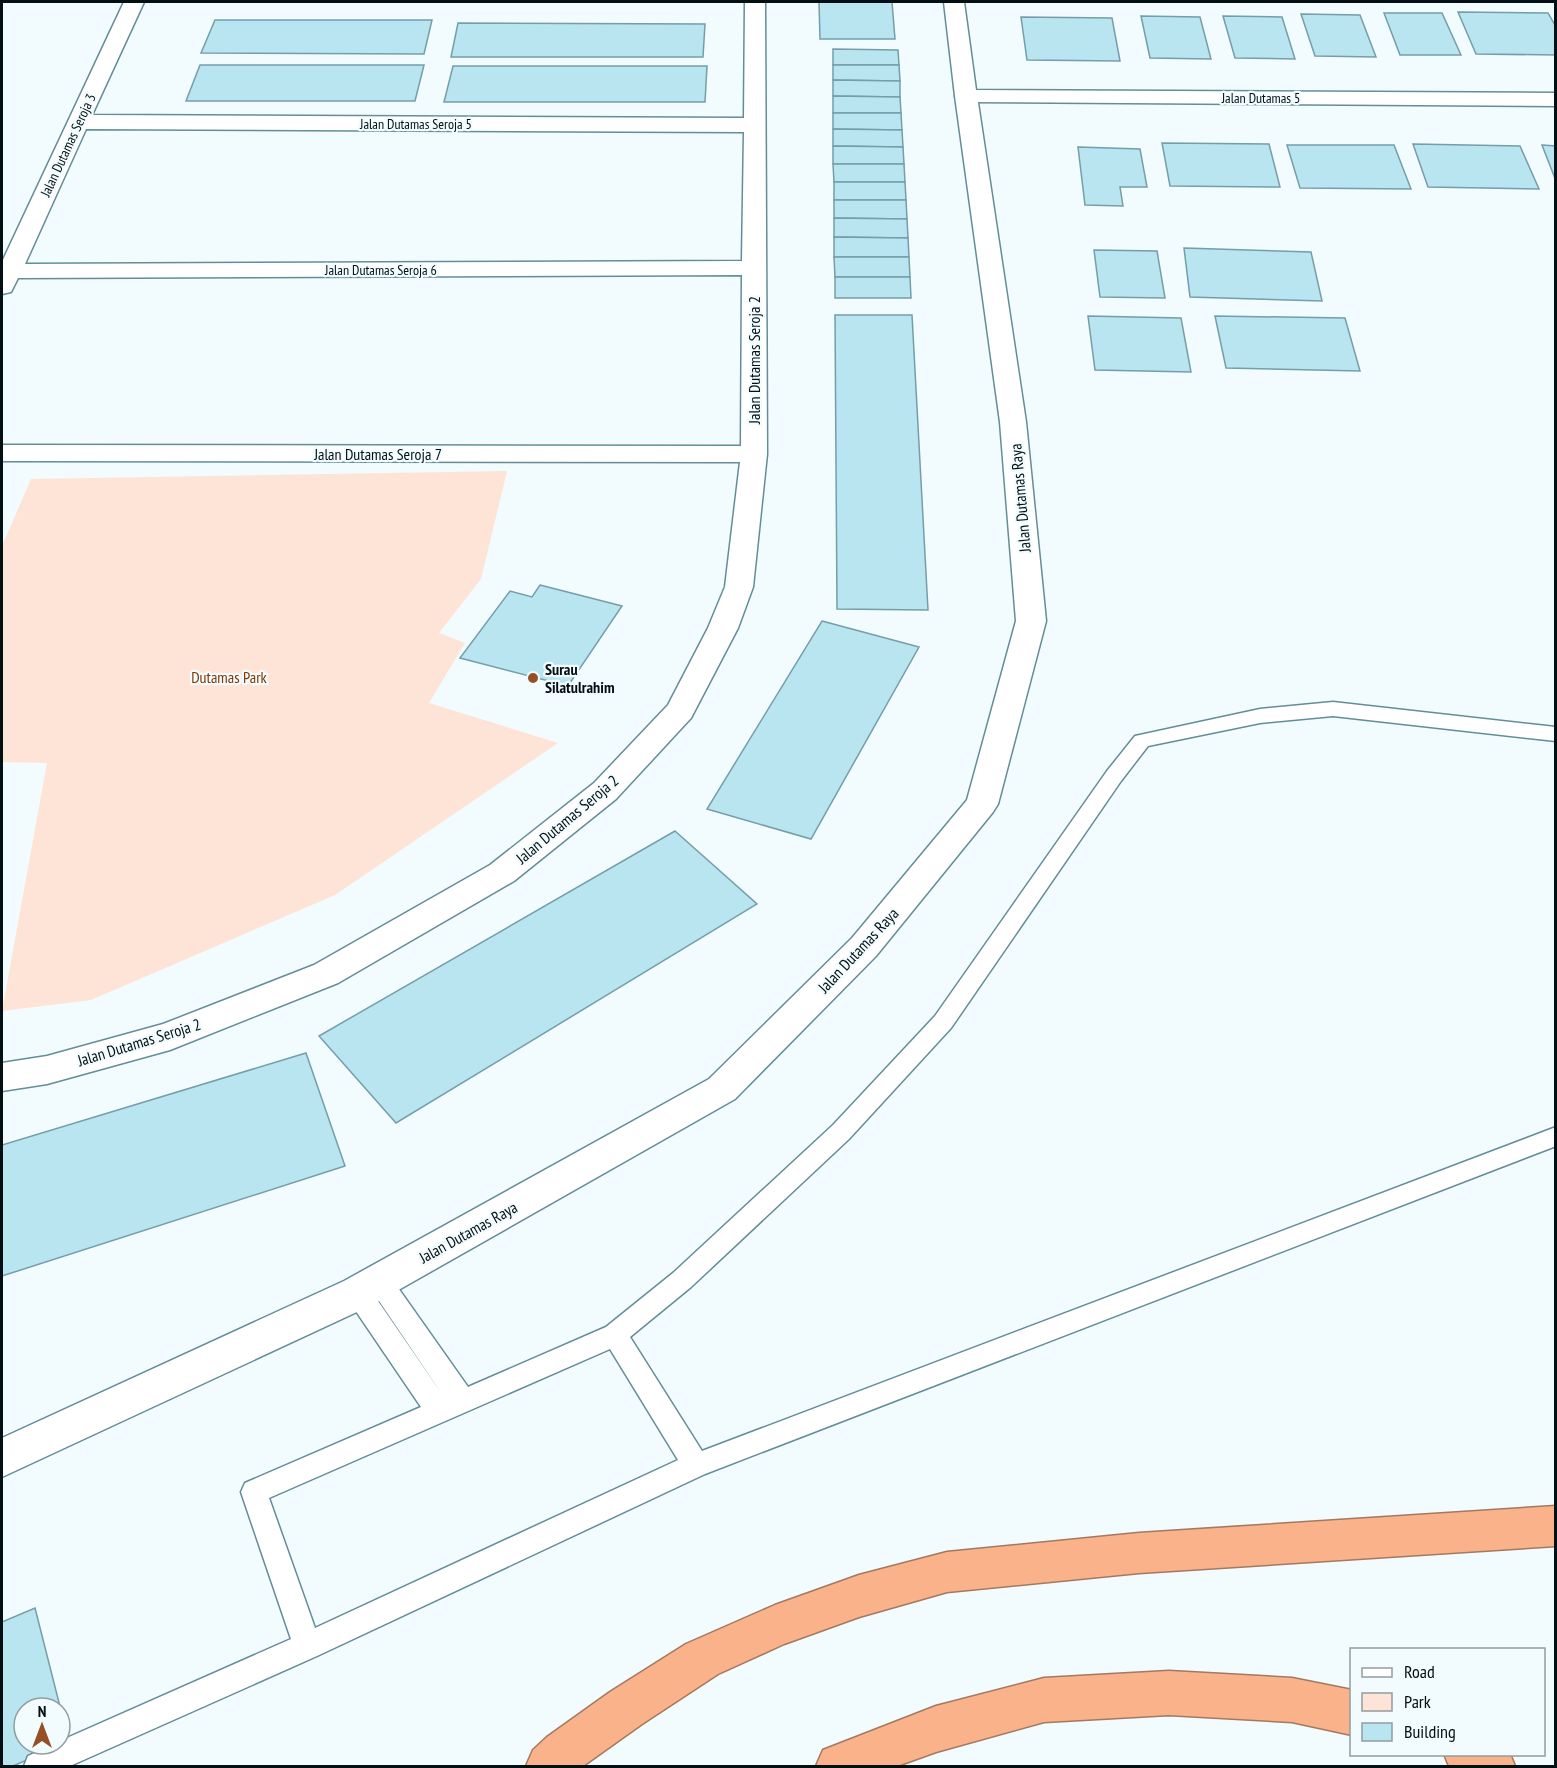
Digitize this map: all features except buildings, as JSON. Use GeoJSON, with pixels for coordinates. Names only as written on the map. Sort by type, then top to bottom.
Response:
{"type":"FeatureCollection","features":[{"type":"Feature","properties":{"kind":"highway"},"geometry":{"type":"LineString","coordinates":[[549,1767],[563,1753],[626,1707],[702,1659],[796,1619],[859,1596],[947,1572],[1139,1553],[1556,1526]]}},
{"type":"Feature","properties":{"kind":"highway"},"geometry":{"type":"LineString","coordinates":[[839,1767],[936,1729],[1044,1700],[1169,1693],[1292,1700],[1350,1713]]}},
{"type":"Feature","properties":{"kind":"highway"},"geometry":{"type":"LineString","coordinates":[[1469,1756],[1492,1767]]}},
{"type":"Feature","properties":{"kind":"street","name":"Jalan Dutamas Seroja 3"},"geometry":{"type":"LineString","coordinates":[[6,280],[134,2]]}},
{"type":"Feature","properties":{"kind":"street","name":"Jalan Dutamas Seroja 2"},"geometry":{"type":"LineString","coordinates":[[2,1077],[47,1070],[170,1036],[326,974],[502,873],[605,790],[680,711],[723,628],[739,587],[754,454],[754,2]]}},
{"type":"Feature","properties":{"kind":"street","name":"Jalan Dutamas Raya"},"geometry":{"type":"LineString","coordinates":[[2,1458],[369,1288],[722,1089],[864,947],[982,804],[1031,621],[1013,422],[973,158],[954,2]]}},
{"type":"Feature","properties":{"kind":"street","name":"Jalan Dutamas 5"},"geometry":{"type":"LineString","coordinates":[[966,96],[1556,100]]}},
{"type":"Feature","properties":{"kind":"street","name":"Jalan Dutamas Seroja 5"},"geometry":{"type":"LineString","coordinates":[[78,122],[754,125]]}},
{"type":"Feature","properties":{"kind":"street","name":"Jalan Dutamas Seroja 6"},"geometry":{"type":"LineString","coordinates":[[6,280],[753,268]]}},
{"type":"Feature","properties":{"kind":"street","name":"Jalan Dutamas Seroja 7"},"geometry":{"type":"LineString","coordinates":[[2,453],[754,454]]}},
{"type":"Feature","properties":{"kind":"lane"},"geometry":{"type":"LineString","coordinates":[[308,1646],[254,1492],[615,1335],[682,1280],[841,1132],[943,1022],[1114,776],[1142,741],[1260,716],[1333,709],[1556,734]]}},
{"type":"Feature","properties":{"kind":"lane"},"geometry":{"type":"LineString","coordinates":[[38,1767],[308,1646],[696,1465],[1556,1136]]}},
{"type":"Feature","properties":{"kind":"lane"},"geometry":{"type":"LineString","coordinates":[[369,1288],[463,1401]]}},
{"type":"Feature","properties":{"kind":"lane"},"geometry":{"type":"LineString","coordinates":[[369,1288],[439,1412]]}},
{"type":"Feature","properties":{"kind":"lane"},"geometry":{"type":"LineString","coordinates":[[615,1335],[696,1465]]}},
{"type":"Feature","properties":{"kind":"green space","name":"Dutamas Park"},"geometry":{"type":"Polygon","coordinates":[[[507,471],[481,579],[439,633],[465,643],[429,703],[558,743],[335,895],[91,1000],[2,1011],[47,763],[2,762],[2,546],[31,479],[507,471]]]}},
{"type":"Feature","properties":{"kind":"place","name":"Surau Silatulrahim"},"geometry":{"type":"Point","coordinates":[533,678]}}]}
